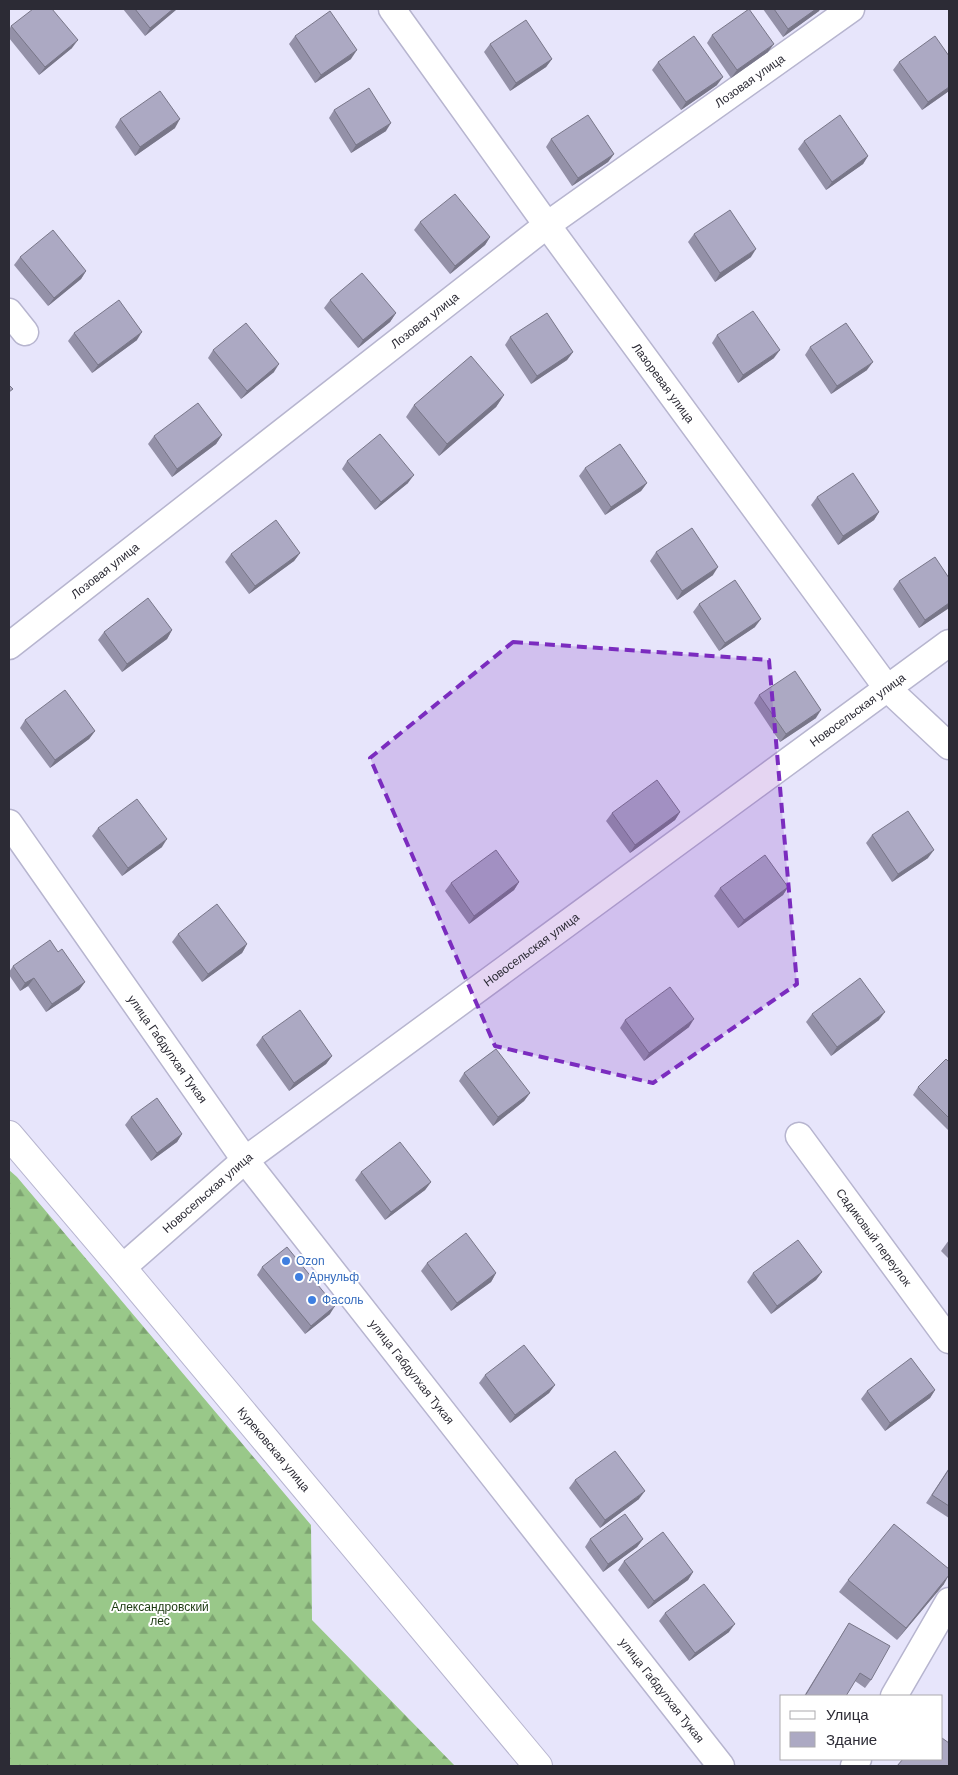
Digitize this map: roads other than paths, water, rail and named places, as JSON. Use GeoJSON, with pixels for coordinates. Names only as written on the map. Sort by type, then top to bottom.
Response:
{"type":"FeatureCollection","features":[{"type":"Feature","properties":{"kind":"street","name":"Лазоревая улица"},"geometry":{"type":"LineString","coordinates":[[392,9],[547,225],[887,688],[949,746]]}},
{"type":"Feature","properties":{"kind":"street","name":"Лозовая улица"},"geometry":{"type":"LineString","coordinates":[[9,646],[547,225],[851,9]]}},
{"type":"Feature","properties":{"kind":"street"},"geometry":{"type":"LineString","coordinates":[[9,312],[25,332]]}},
{"type":"Feature","properties":{"kind":"street","name":"Новосельская улица"},"geometry":{"type":"LineString","coordinates":[[122,1268],[245,1160],[949,643]]}},
{"type":"Feature","properties":{"kind":"street","name":"улица Габдулхая Тукая"},"geometry":{"type":"LineString","coordinates":[[9,823],[245,1160],[721,1766]]}},
{"type":"Feature","properties":{"kind":"street","name":"Курековская улица"},"geometry":{"type":"LineString","coordinates":[[9,1135],[538,1766]]}},
{"type":"Feature","properties":{"kind":"street","name":"Садиковый переулок"},"geometry":{"type":"LineString","coordinates":[[799,1136],[949,1340]]}},
{"type":"Feature","properties":{"kind":"street"},"geometry":{"type":"LineString","coordinates":[[895,1695],[949,1601]]}},
{"type":"Feature","properties":{"kind":"place","name":"Ozon"},"geometry":{"type":"Point","coordinates":[286,1261]}},
{"type":"Feature","properties":{"kind":"place","name":"Арнульф"},"geometry":{"type":"Point","coordinates":[299,1277]}},
{"type":"Feature","properties":{"kind":"place","name":"Фасоль"},"geometry":{"type":"Point","coordinates":[312,1300]}},
{"type":"Feature","properties":{"kind":"park label","name":"Александровский лес"},"geometry":{"type":"Point","coordinates":[160,1614]}}]}
